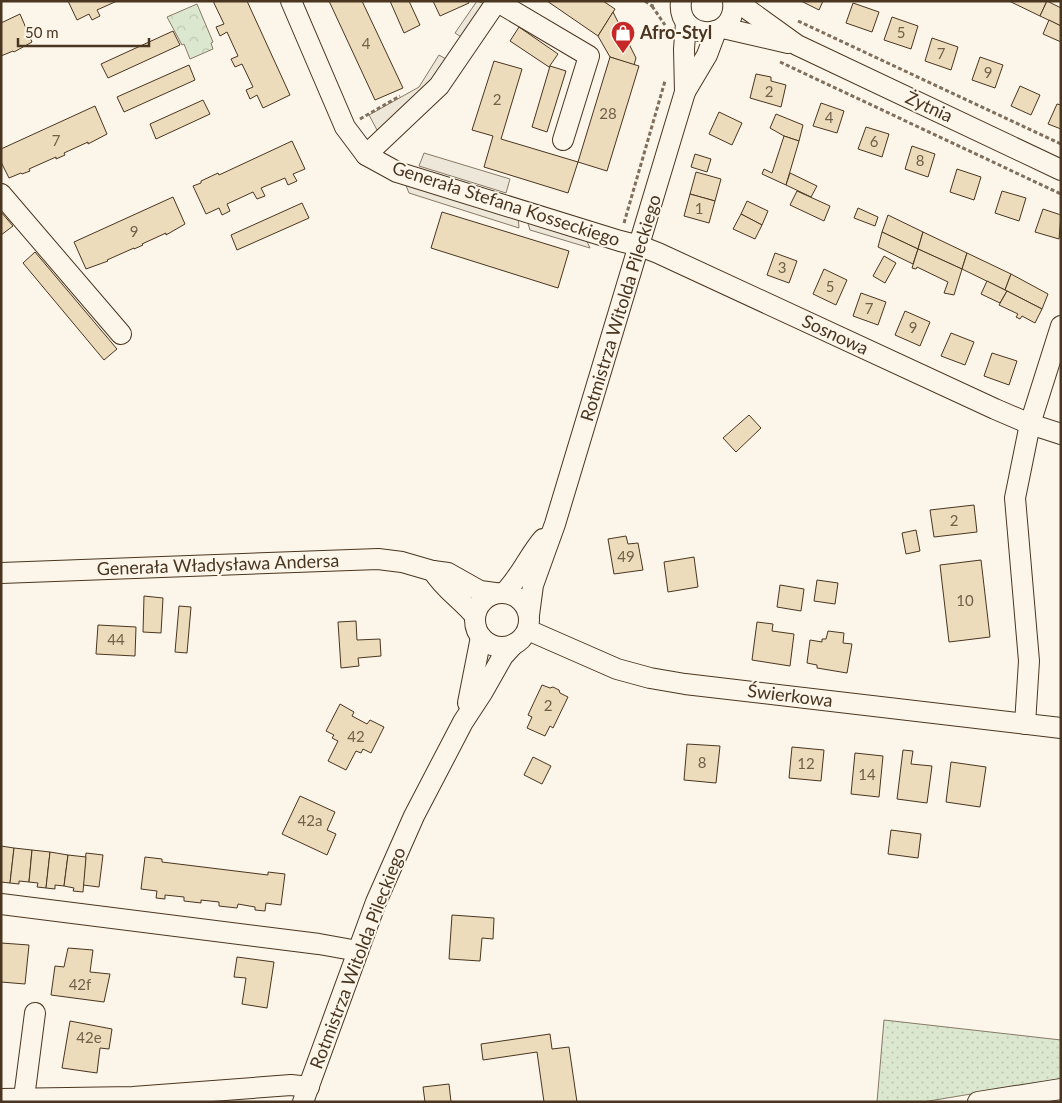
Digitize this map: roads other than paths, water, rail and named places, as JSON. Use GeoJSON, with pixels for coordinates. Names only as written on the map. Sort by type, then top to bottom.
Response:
{"type":"FeatureCollection","features":[{"type":"Feature","properties":{"kind":"street","name":"Generała Stefana Kosseckiego"},"geometry":{"type":"LineString","coordinates":[[291,1],[345,128],[366,155],[396,172],[620,242],[640,246]]}},
{"type":"Feature","properties":{"kind":"street"},"geometry":{"type":"LineString","coordinates":[[366,155],[439,86],[497,1],[590,56],[563,140]]}},
{"type":"Feature","properties":{"kind":"street","name":"Żytnia"},"geometry":{"type":"LineString","coordinates":[[664,1],[683,13],[694,30],[705,33],[720,29],[797,45]]}},
{"type":"Feature","properties":{"kind":"street","name":"Żytnia"},"geometry":{"type":"LineString","coordinates":[[735,1],[797,45],[1061,170]]}},
{"type":"Feature","properties":{"kind":"street","name":"Rotmistrza Witolda Pileckiego"},"geometry":{"type":"LineString","coordinates":[[528,622],[534,585],[555,524],[685,92],[720,29],[732,15],[735,1]]}},
{"type":"Feature","properties":{"kind":"street","name":"Rotmistrza Witolda Pileckiego"},"geometry":{"type":"LineString","coordinates":[[683,13],[685,92]]}},
{"type":"Feature","properties":{"kind":"street"},"geometry":{"type":"LineString","coordinates":[[1,194],[121,334]]}},
{"type":"Feature","properties":{"kind":"street","name":"Sosnowa"},"geometry":{"type":"LineString","coordinates":[[640,246],[1030,424],[1061,434]]}},
{"type":"Feature","properties":{"kind":"street"},"geometry":{"type":"LineString","coordinates":[[1024,724],[1029,661],[1015,498],[1030,424],[1061,326]]}},
{"type":"Feature","properties":{"kind":"street","name":"Rotmistrza Witolda Pileckiego"},"geometry":{"type":"LineString","coordinates":[[500,593],[510,587],[532,551],[555,524]]}},
{"type":"Feature","properties":{"kind":"street","name":"Generała Władysława Andersa"},"geometry":{"type":"LineString","coordinates":[[1,573],[378,559],[402,562],[433,571],[448,573],[480,591],[500,593]]}},
{"type":"Feature","properties":{"kind":"street"},"geometry":{"type":"LineString","coordinates":[[433,571],[440,583],[467,606],[475,616]]}},
{"type":"Feature","properties":{"kind":"street"},"geometry":{"type":"LineString","coordinates":[[500,593],[513,595],[520,599],[526,606],[528,622],[521,640],[505,647],[488,643],[476,629],[475,616],[480,603],[487,597],[500,593]]}},
{"type":"Feature","properties":{"kind":"street","name":"Świerkowa"},"geometry":{"type":"LineString","coordinates":[[528,622],[617,669],[650,678],[685,684],[1061,728]]}},
{"type":"Feature","properties":{"kind":"street","name":"Rotmistrza Witolda Pileckiego"},"geometry":{"type":"LineString","coordinates":[[463,722],[472,691],[481,637]]}},
{"type":"Feature","properties":{"kind":"street","name":"Rotmistrza Witolda Pileckiego"},"geometry":{"type":"LineString","coordinates":[[306,1094],[376,902],[414,816],[463,722],[503,656],[514,644]]}},
{"type":"Feature","properties":{"kind":"street"},"geometry":{"type":"LineString","coordinates":[[1,904],[319,944],[358,951]]}},
{"type":"Feature","properties":{"kind":"street"},"geometry":{"type":"LineString","coordinates":[[24,1098],[35,1013]]}},
{"type":"Feature","properties":{"kind":"street"},"geometry":{"type":"LineString","coordinates":[[1,1100],[133,1097],[291,1084],[306,1094]]}},
{"type":"Feature","properties":{"kind":"street"},"geometry":{"type":"LineString","coordinates":[[978,1102],[1061,1089]]}},
{"type":"Feature","properties":{"kind":"place","name":"Afro-Styl"},"geometry":{"type":"Point","coordinates":[623,54]}}]}
